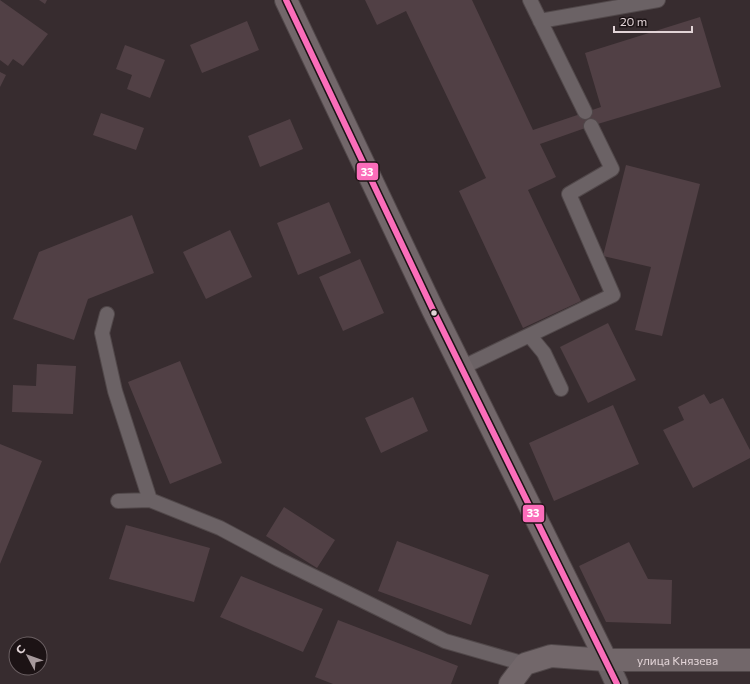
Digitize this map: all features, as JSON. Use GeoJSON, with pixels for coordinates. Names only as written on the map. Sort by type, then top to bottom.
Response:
{"type":"FeatureCollection","features":[{"type":"Feature","properties":{"kind":"main road"},"geometry":{"type":"LineString","coordinates":[[286,0],[461,368],[606,660]]}},
{"type":"Feature","properties":{"kind":"main road","name":"улица Князева"},"geometry":{"type":"LineString","coordinates":[[525,664],[551,656],[606,660],[750,660]]}},
{"type":"Feature","properties":{"kind":"main road"},"geometry":{"type":"LineString","coordinates":[[510,684],[525,664]]}},
{"type":"Feature","properties":{"kind":"street"},"geometry":{"type":"LineString","coordinates":[[606,660],[616,684]]}},
{"type":"Feature","properties":{"kind":"lane"},"geometry":{"type":"LineString","coordinates":[[530,0],[585,112]]}},
{"type":"Feature","properties":{"kind":"lane"},"geometry":{"type":"LineString","coordinates":[[540,21],[658,0]]}},
{"type":"Feature","properties":{"kind":"lane"},"geometry":{"type":"LineString","coordinates":[[461,368],[613,295],[569,194],[612,169],[591,126]]}},
{"type":"Feature","properties":{"kind":"lane"},"geometry":{"type":"LineString","coordinates":[[107,314],[102,333],[112,377],[150,500]]}},
{"type":"Feature","properties":{"kind":"lane"},"geometry":{"type":"LineString","coordinates":[[530,336],[544,352],[561,389]]}},
{"type":"Feature","properties":{"kind":"lane"},"geometry":{"type":"LineString","coordinates":[[118,502],[150,500],[220,528],[278,559],[445,641],[525,664]]}},
{"type":"Feature","properties":{"kind":"building"},"geometry":{"type":"Polygon","coordinates":[[[0,0],[48,34],[23,66],[13,59],[8,66],[0,60],[0,0]]]}},
{"type":"Feature","properties":{"kind":"building"},"geometry":{"type":"Polygon","coordinates":[[[39,0],[47,0],[45,4],[39,0]]]}},
{"type":"Feature","properties":{"kind":"building"},"geometry":{"type":"Polygon","coordinates":[[[365,0],[472,0],[533,130],[601,107],[585,53],[700,17],[721,87],[591,126],[540,144],[556,177],[528,190],[581,301],[523,328],[459,191],[486,178],[406,11],[377,25],[365,0]]]}},
{"type":"Feature","properties":{"kind":"building"},"geometry":{"type":"Polygon","coordinates":[[[247,21],[259,50],[202,73],[190,45],[247,21]]]}},
{"type":"Feature","properties":{"kind":"building"},"geometry":{"type":"Polygon","coordinates":[[[125,45],[165,60],[150,98],[127,89],[132,75],[116,69],[125,45]]]}},
{"type":"Feature","properties":{"kind":"building"},"geometry":{"type":"Polygon","coordinates":[[[0,72],[6,75],[0,87],[0,72]]]}},
{"type":"Feature","properties":{"kind":"building"},"geometry":{"type":"Polygon","coordinates":[[[101,113],[144,128],[136,150],[93,135],[101,113]]]}},
{"type":"Feature","properties":{"kind":"building"},"geometry":{"type":"Polygon","coordinates":[[[290,119],[303,149],[260,167],[248,136],[290,119]]]}},
{"type":"Feature","properties":{"kind":"building"},"geometry":{"type":"Polygon","coordinates":[[[626,165],[700,184],[662,336],[635,330],[651,267],[603,256],[626,165]]]}},
{"type":"Feature","properties":{"kind":"building"},"geometry":{"type":"Polygon","coordinates":[[[329,202],[351,253],[298,275],[277,223],[329,202]]]}},
{"type":"Feature","properties":{"kind":"building"},"geometry":{"type":"Polygon","coordinates":[[[132,215],[154,273],[88,299],[74,340],[13,319],[39,252],[132,215]]]}},
{"type":"Feature","properties":{"kind":"building"},"geometry":{"type":"Polygon","coordinates":[[[230,230],[252,277],[206,299],[183,252],[230,230]]]}},
{"type":"Feature","properties":{"kind":"building"},"geometry":{"type":"Polygon","coordinates":[[[360,259],[384,313],[343,331],[319,277],[360,259]]]}},
{"type":"Feature","properties":{"kind":"building"},"geometry":{"type":"Polygon","coordinates":[[[608,323],[636,380],[588,403],[560,347],[608,323]]]}},
{"type":"Feature","properties":{"kind":"building"},"geometry":{"type":"Polygon","coordinates":[[[180,361],[222,463],[170,484],[128,382],[180,361]]]}},
{"type":"Feature","properties":{"kind":"building"},"geometry":{"type":"Polygon","coordinates":[[[37,364],[76,366],[73,414],[12,412],[13,385],[36,386],[37,364]]]}},
{"type":"Feature","properties":{"kind":"building"},"geometry":{"type":"Polygon","coordinates":[[[704,394],[710,404],[723,398],[750,450],[750,458],[693,488],[663,430],[684,420],[678,407],[704,394]]]}},
{"type":"Feature","properties":{"kind":"building"},"geometry":{"type":"Polygon","coordinates":[[[413,397],[428,431],[381,453],[365,418],[413,397]]]}},
{"type":"Feature","properties":{"kind":"building"},"geometry":{"type":"Polygon","coordinates":[[[613,405],[639,464],[554,501],[529,443],[613,405]]]}},
{"type":"Feature","properties":{"kind":"building"},"geometry":{"type":"Polygon","coordinates":[[[0,444],[42,461],[0,564],[0,444]]]}},
{"type":"Feature","properties":{"kind":"building"},"geometry":{"type":"Polygon","coordinates":[[[284,507],[335,540],[317,568],[266,536],[284,507]]]}},
{"type":"Feature","properties":{"kind":"building"},"geometry":{"type":"Polygon","coordinates":[[[126,525],[210,548],[194,602],[109,579],[126,525]]]}},
{"type":"Feature","properties":{"kind":"building"},"geometry":{"type":"Polygon","coordinates":[[[397,541],[489,575],[471,625],[378,591],[397,541]]]}},
{"type":"Feature","properties":{"kind":"building"},"geometry":{"type":"Polygon","coordinates":[[[629,542],[648,579],[672,580],[671,624],[606,622],[579,566],[629,542]]]}},
{"type":"Feature","properties":{"kind":"building"},"geometry":{"type":"Polygon","coordinates":[[[241,576],[323,609],[303,652],[220,617],[241,576]]]}},
{"type":"Feature","properties":{"kind":"building"},"geometry":{"type":"Polygon","coordinates":[[[338,620],[458,666],[451,684],[333,684],[315,677],[338,620]]]}},
{"type":"Feature","properties":{"kind":"transit line","name":"33"},"geometry":{"type":"LineString","coordinates":[[286,0],[433,310],[617,684]]}}]}
